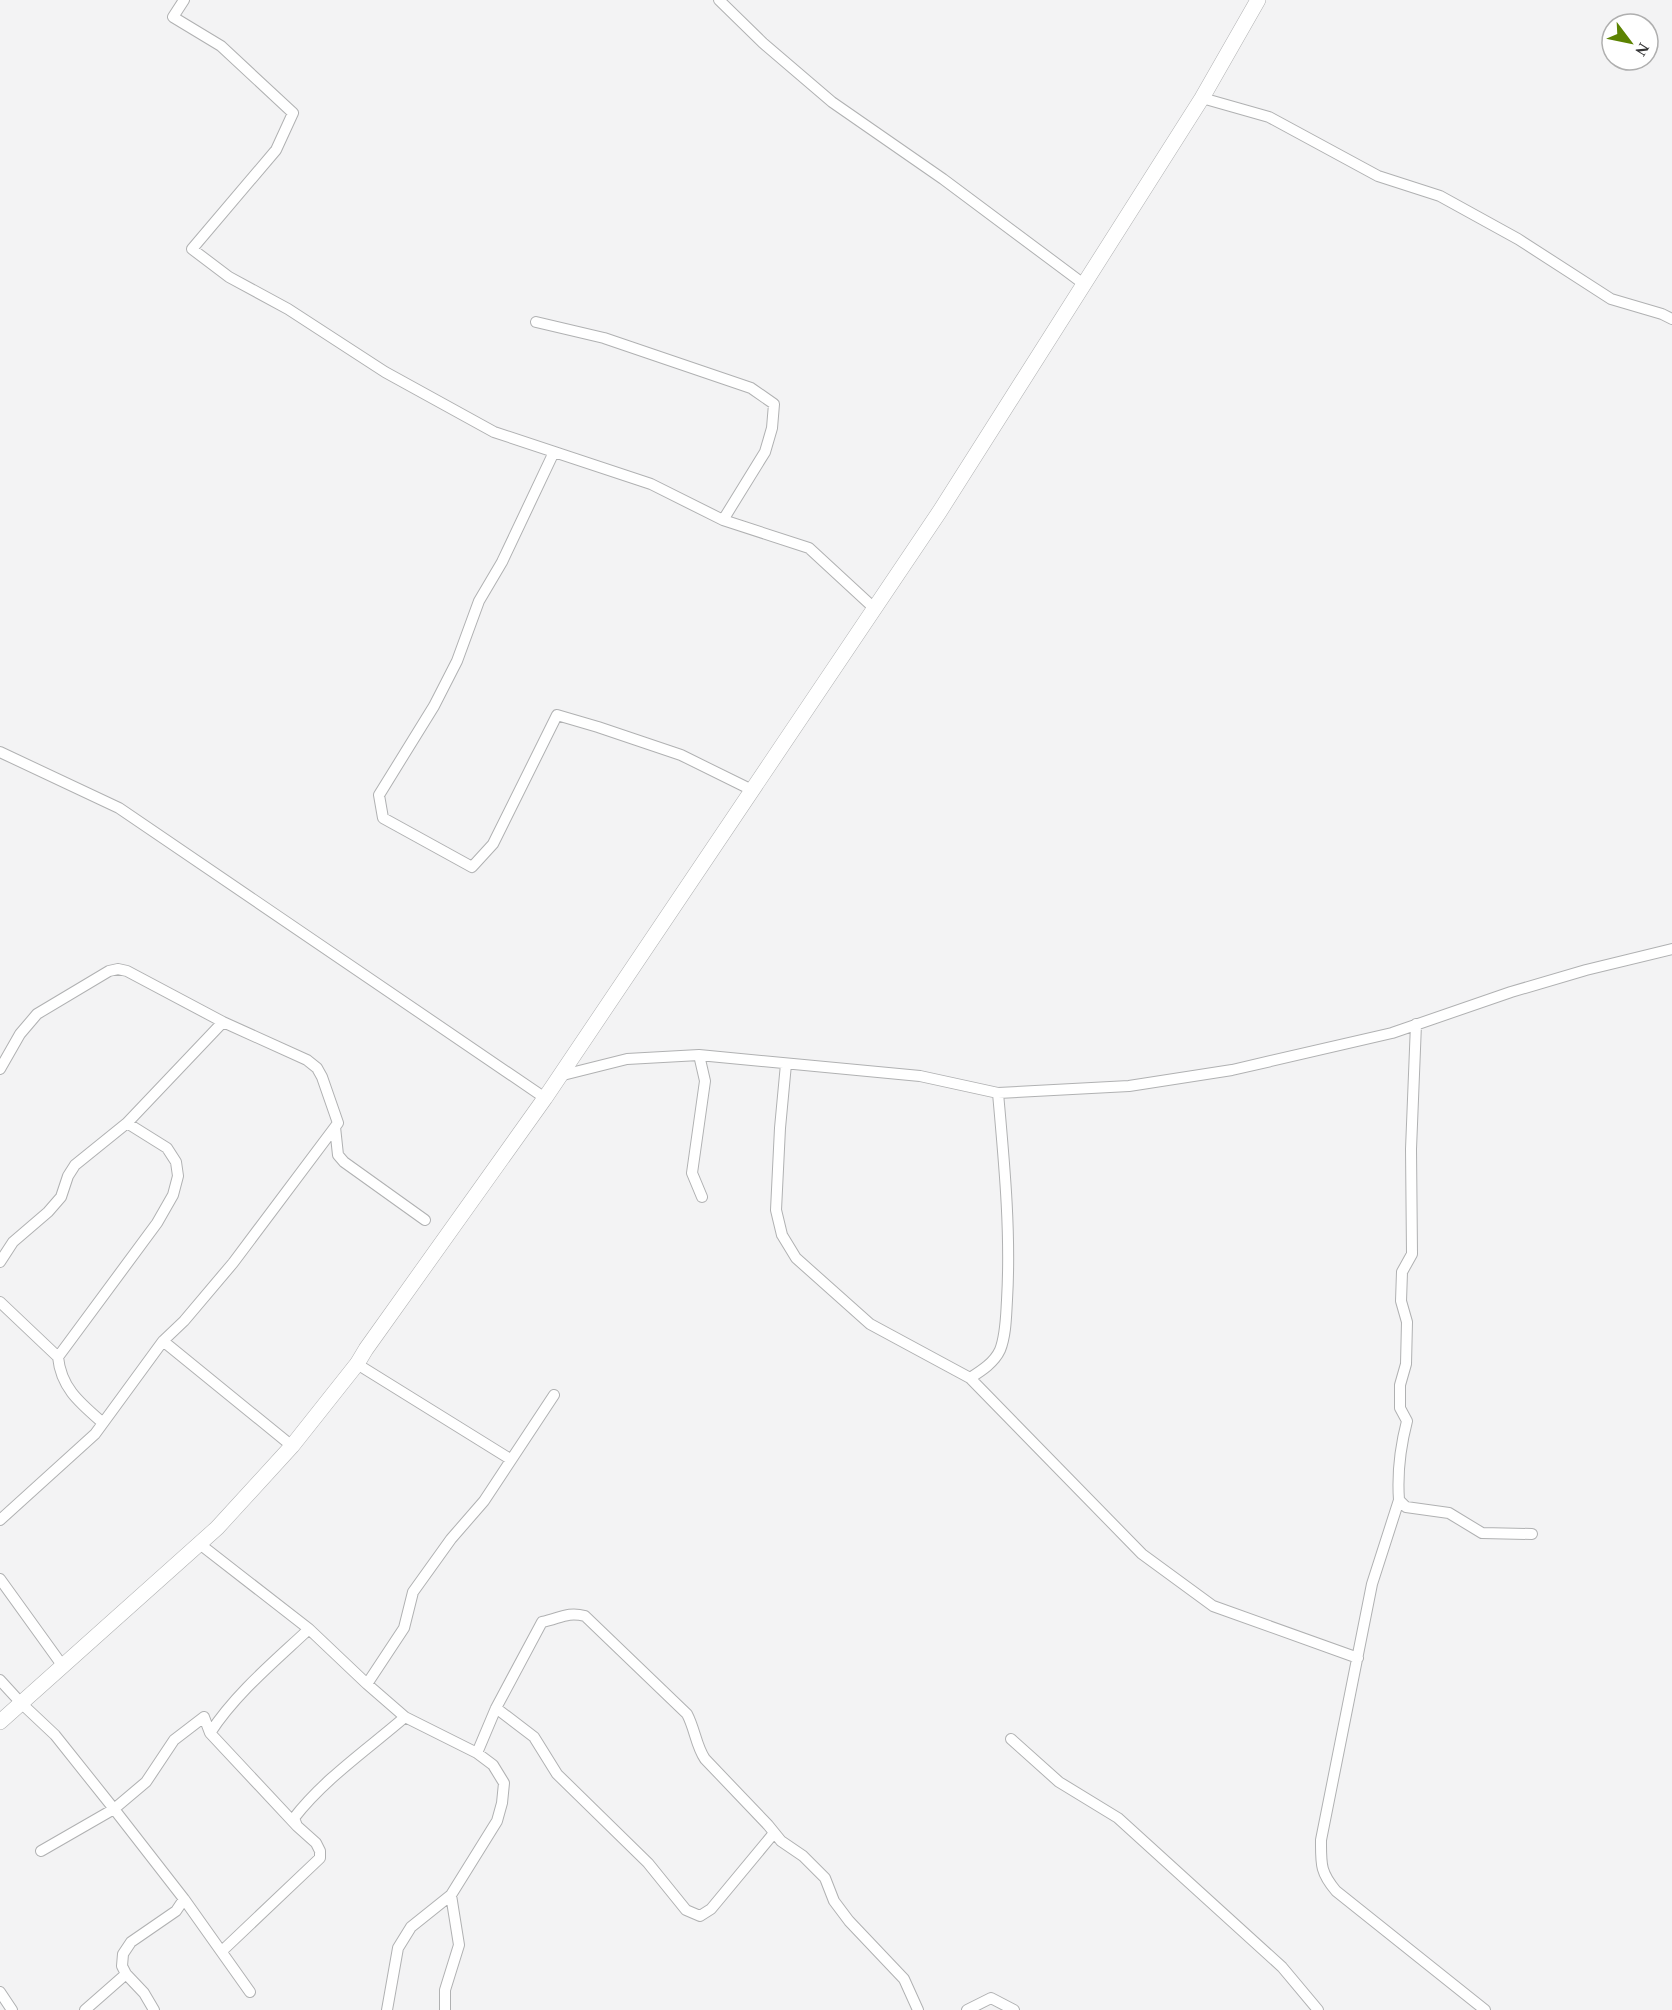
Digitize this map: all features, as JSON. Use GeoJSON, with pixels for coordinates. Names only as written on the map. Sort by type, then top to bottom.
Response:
{"type":"FeatureCollection","features":[{"type":"Feature","properties":{"kind":"main road"},"geometry":{"type":"LineString","coordinates":[[0,1722],[62,1665],[201,1545],[292,1446],[357,1364],[545,1098],[946,501],[1202,98],[1258,0]]}},
{"type":"Feature","properties":{"kind":"street"},"geometry":{"type":"LineString","coordinates":[[184,0],[173,16],[221,46],[293,113],[276,150],[192,249],[229,277],[288,309],[385,372],[494,432],[651,484],[723,520],[809,548],[874,608]]}},
{"type":"Feature","properties":{"kind":"street"},"geometry":{"type":"LineString","coordinates":[[719,0],[762,43],[832,102],[943,179],[1085,285]]}},
{"type":"Feature","properties":{"kind":"street"},"geometry":{"type":"LineString","coordinates":[[1202,98],[1269,117],[1378,176],[1440,196],[1518,239],[1611,299],[1672,319]]}},
{"type":"Feature","properties":{"kind":"street"},"geometry":{"type":"LineString","coordinates":[[536,322],[604,338],[751,388],[774,404],[772,428],[765,452],[723,520]]}},
{"type":"Feature","properties":{"kind":"street"},"geometry":{"type":"LineString","coordinates":[[554,452],[502,562],[479,601],[457,661],[434,706],[380,795],[383,818],[472,867],[493,844],[557,715],[681,755],[752,790]]}},
{"type":"Feature","properties":{"kind":"street"},"geometry":{"type":"LineString","coordinates":[[0,752],[119,808],[545,1098]]}},
{"type":"Feature","properties":{"kind":"street"},"geometry":{"type":"LineString","coordinates":[[559,1076],[627,1059],[699,1054],[920,1076],[998,1093],[1129,1086],[1232,1070],[1392,1032],[1511,992],[1586,970],[1672,949]]}},
{"type":"Feature","properties":{"kind":"street"},"geometry":{"type":"LineString","coordinates":[[0,1069],[20,1034],[37,1014],[109,971],[118,969],[127,971],[224,1022],[307,1060],[316,1068],[338,1123],[233,1263],[184,1322],[163,1341],[95,1434],[0,1520]]}},
{"type":"Feature","properties":{"kind":"street"},"geometry":{"type":"LineString","coordinates":[[0,1262],[13,1242],[48,1212],[61,1197],[68,1176],[75,1165],[128,1123],[224,1022]]}},
{"type":"Feature","properties":{"kind":"street"},"geometry":{"type":"LineString","coordinates":[[1416,1024],[1411,1149],[1412,1254],[1402,1272],[1401,1301],[1407,1322],[1406,1365],[1400,1385],[1400,1408],[1407,1421],[1400,1448],[1397,1480],[1399,1500],[1372,1584],[1322,1840],[1321,1867],[1336,1891],[1485,2010]]}},
{"type":"Feature","properties":{"kind":"street"},"geometry":{"type":"LineString","coordinates":[[699,1054],[705,1081],[692,1173],[702,1197]]}},
{"type":"Feature","properties":{"kind":"street"},"geometry":{"type":"LineString","coordinates":[[786,1064],[776,1209],[782,1235],[796,1258],[870,1324],[970,1378],[1142,1554],[1213,1606],[1358,1658]]}},
{"type":"Feature","properties":{"kind":"street"},"geometry":{"type":"LineString","coordinates":[[970,1378],[988,1366],[1000,1350],[1006,1324],[1009,1275],[998,1093]]}},
{"type":"Feature","properties":{"kind":"street"},"geometry":{"type":"LineString","coordinates":[[103,1423],[81,1404],[65,1384],[59,1372],[58,1357],[157,1223],[173,1195],[178,1176],[176,1162],[167,1149],[128,1123]]}},
{"type":"Feature","properties":{"kind":"street"},"geometry":{"type":"LineString","coordinates":[[335,1127],[339,1155],[344,1162],[425,1220]]}},
{"type":"Feature","properties":{"kind":"street"},"geometry":{"type":"LineString","coordinates":[[0,1302],[58,1357]]}},
{"type":"Feature","properties":{"kind":"street"},"geometry":{"type":"LineString","coordinates":[[163,1341],[292,1446]]}},
{"type":"Feature","properties":{"kind":"street"},"geometry":{"type":"LineString","coordinates":[[357,1364],[510,1459]]}},
{"type":"Feature","properties":{"kind":"street"},"geometry":{"type":"LineString","coordinates":[[367,1684],[404,1628],[413,1592],[451,1539],[484,1501],[554,1395]]}},
{"type":"Feature","properties":{"kind":"street"},"geometry":{"type":"LineString","coordinates":[[1399,1500],[1406,1507],[1449,1513],[1482,1533],[1532,1534]]}},
{"type":"Feature","properties":{"kind":"street"},"geometry":{"type":"LineString","coordinates":[[201,1545],[309,1629],[405,1717],[477,1753],[492,1765],[504,1783],[497,1821],[451,1895],[411,1927],[398,1948],[387,2010]]}},
{"type":"Feature","properties":{"kind":"street"},"geometry":{"type":"LineString","coordinates":[[0,1579],[62,1665]]}},
{"type":"Feature","properties":{"kind":"street"},"geometry":{"type":"LineString","coordinates":[[477,1753],[496,1708],[542,1622],[559,1619],[565,1614],[575,1613],[585,1616],[595,1623],[687,1714],[700,1752],[705,1759],[781,1841],[803,1856],[825,1878],[834,1901],[849,1921],[904,1978],[918,2010]]}},
{"type":"Feature","properties":{"kind":"street"},"geometry":{"type":"LineString","coordinates":[[210,1733],[218,1720],[241,1695],[309,1629]]}},
{"type":"Feature","properties":{"kind":"street"},"geometry":{"type":"LineString","coordinates":[[0,1680],[55,1735],[184,1899],[250,1992]]}},
{"type":"Feature","properties":{"kind":"street"},"geometry":{"type":"LineString","coordinates":[[496,1708],[534,1737],[557,1774],[648,1863],[686,1911],[693,1915],[700,1916],[711,1909],[774,1833]]}},
{"type":"Feature","properties":{"kind":"street"},"geometry":{"type":"LineString","coordinates":[[41,1851],[114,1809],[146,1782],[174,1740],[204,1717],[210,1733],[297,1826],[316,1843],[321,1851],[320,1858],[222,1951]]}},
{"type":"Feature","properties":{"kind":"street"},"geometry":{"type":"LineString","coordinates":[[297,1826],[294,1818],[304,1805],[405,1717]]}},
{"type":"Feature","properties":{"kind":"street"},"geometry":{"type":"LineString","coordinates":[[1011,1739],[1059,1782],[1118,1818],[1282,1966],[1318,2010]]}},
{"type":"Feature","properties":{"kind":"street"},"geometry":{"type":"LineString","coordinates":[[445,2010],[445,1990],[459,1945],[451,1895]]}},
{"type":"Feature","properties":{"kind":"street"},"geometry":{"type":"LineString","coordinates":[[153,2010],[144,1993],[126,1974],[122,1966],[123,1954],[131,1942],[176,1911],[184,1899]]}},
{"type":"Feature","properties":{"kind":"street"},"geometry":{"type":"LineString","coordinates":[[85,2010],[126,1974]]}},
{"type":"Feature","properties":{"kind":"street"},"geometry":{"type":"LineString","coordinates":[[0,1992],[12,2010]]}},
{"type":"Feature","properties":{"kind":"street"},"geometry":{"type":"LineString","coordinates":[[967,2010],[991,1998],[1014,2010]]}}]}
